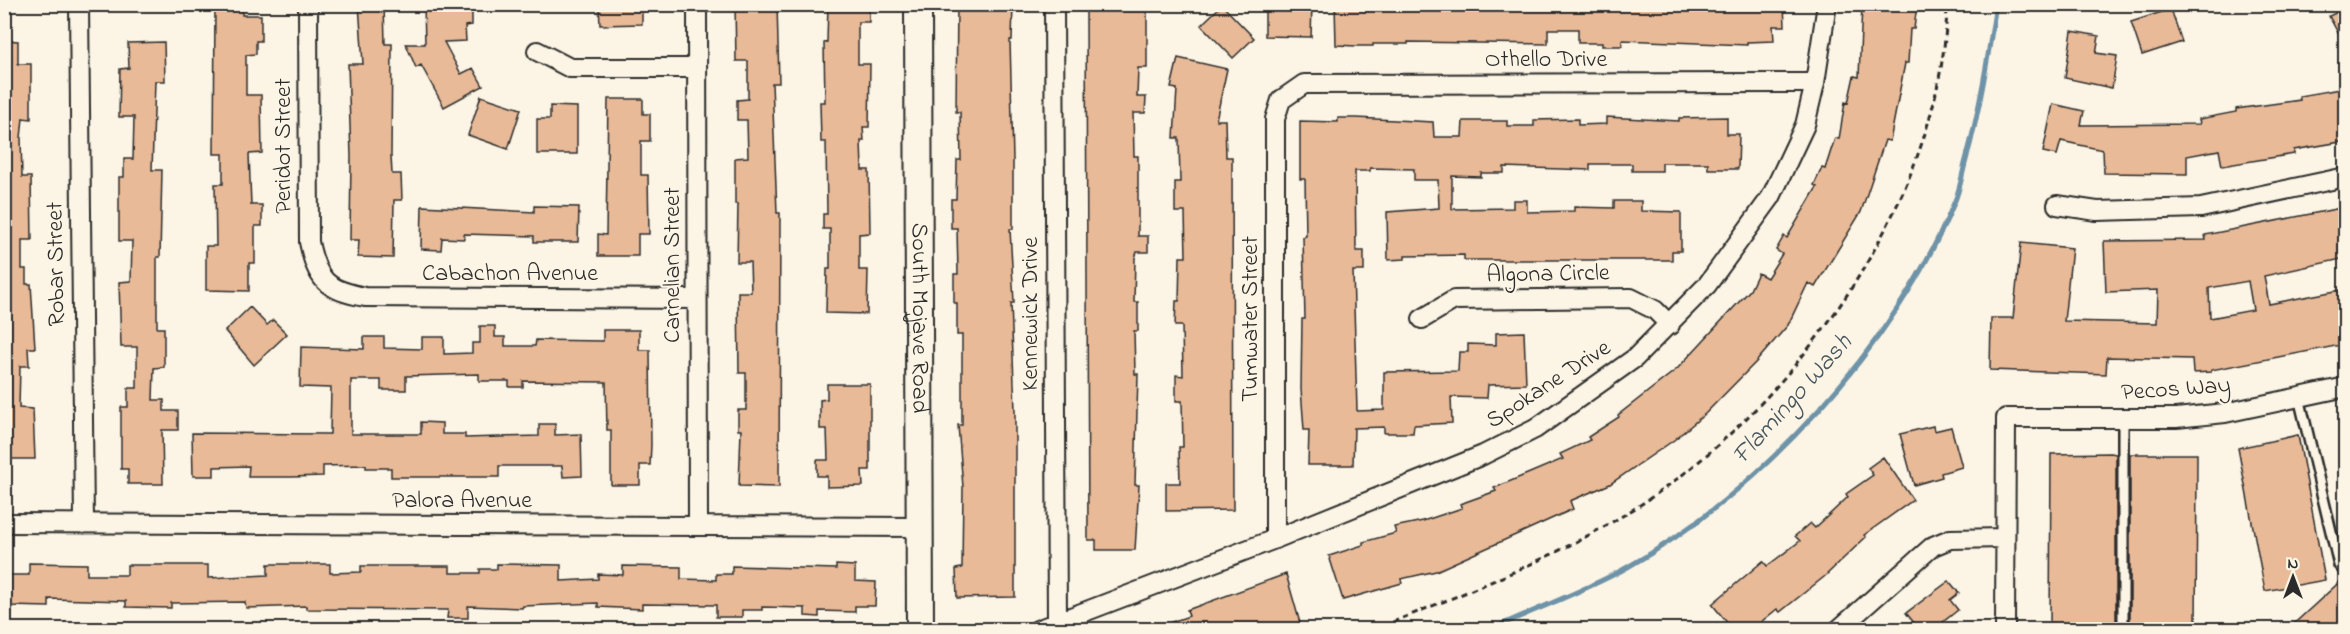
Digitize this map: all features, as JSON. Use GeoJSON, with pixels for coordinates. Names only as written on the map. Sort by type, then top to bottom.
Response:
{"type":"FeatureCollection","features":[{"type":"Feature","properties":{"kind":"street","name":"Robar Street"},"geometry":{"type":"LineString","coordinates":[[79,4],[84,524]]}},
{"type":"Feature","properties":{"kind":"street","name":"Peridot Street"},"geometry":{"type":"LineString","coordinates":[[308,4],[309,242],[314,266],[325,284]]}},
{"type":"Feature","properties":{"kind":"street","name":"Carnelian Street"},"geometry":{"type":"LineString","coordinates":[[697,4],[698,526]]}},
{"type":"Feature","properties":{"kind":"street","name":"South Mojave Road"},"geometry":{"type":"LineString","coordinates":[[918,4],[920,630]]}},
{"type":"Feature","properties":{"kind":"street","name":"Kennewick Drive"},"geometry":{"type":"LineString","coordinates":[[1054,4],[1057,623]]}},
{"type":"Feature","properties":{"kind":"street","name":"Spokane Drive"},"geometry":{"type":"LineString","coordinates":[[1037,630],[1275,539],[1483,455],[1535,429],[1635,358],[1707,285],[1771,197],[1805,125],[1815,83],[1827,4]]}},
{"type":"Feature","properties":{"kind":"street"},"geometry":{"type":"LineString","coordinates":[[537,51],[570,68],[697,68]]}},
{"type":"Feature","properties":{"kind":"street","name":"Othello Drive"},"geometry":{"type":"LineString","coordinates":[[1281,100],[1304,84],[1815,83]]}},
{"type":"Feature","properties":{"kind":"street","name":"Tumwater Street"},"geometry":{"type":"LineString","coordinates":[[1275,539],[1275,119],[1281,100]]}},
{"type":"Feature","properties":{"kind":"street"},"geometry":{"type":"LineString","coordinates":[[2057,205],[2097,211],[2201,208],[2346,177]]}},
{"type":"Feature","properties":{"kind":"street","name":"Cabachon Avenue"},"geometry":{"type":"LineString","coordinates":[[325,284],[342,293],[365,297],[698,299]]}},
{"type":"Feature","properties":{"kind":"street","name":"Algona Circle"},"geometry":{"type":"LineString","coordinates":[[1422,319],[1454,300],[1631,298],[1655,310],[1670,325]]}},
{"type":"Feature","properties":{"kind":"street","name":"Pecos Way"},"geometry":{"type":"LineString","coordinates":[[2005,538],[2007,418],[2176,418],[2225,413],[2346,387]]}},
{"type":"Feature","properties":{"kind":"street","name":"Palora Avenue"},"geometry":{"type":"LineString","coordinates":[[4,524],[920,527]]}},
{"type":"Feature","properties":{"kind":"street"},"geometry":{"type":"LineString","coordinates":[[1838,630],[1933,546],[1950,539],[2005,538],[2005,630]]}},
{"type":"Feature","properties":{"kind":"lane"},"geometry":{"type":"LineString","coordinates":[[2299,397],[2339,565],[2346,572]]}},
{"type":"Feature","properties":{"kind":"lane"},"geometry":{"type":"LineString","coordinates":[[2123,418],[2123,630]]}},
{"type":"Feature","properties":{"kind":"path"},"geometry":{"type":"LineString","coordinates":[[1373,630],[1505,576],[1572,545],[1641,504],[1702,457],[1758,407],[1827,325],[1854,286],[1885,231],[1927,124],[1940,69],[1947,4]]}},
{"type":"Feature","properties":{"kind":"green space"},"geometry":{"type":"Polygon","coordinates":[[[5,628],[380,628],[380,629],[5,630],[5,628]]]}},
{"type":"Feature","properties":{"kind":"building"},"geometry":{"type":"Polygon","coordinates":[[[359,4],[384,4],[385,44],[392,44],[392,174],[401,174],[402,200],[394,200],[393,258],[358,257],[359,240],[350,240],[351,156],[348,64],[363,64],[359,4]]]}},
{"type":"Feature","properties":{"kind":"building"},"geometry":{"type":"Polygon","coordinates":[[[424,4],[472,4],[472,25],[465,26],[466,41],[444,42],[461,74],[473,68],[483,86],[444,107],[421,65],[416,68],[406,44],[425,44],[424,4]]]}},
{"type":"Feature","properties":{"kind":"building"},"geometry":{"type":"Polygon","coordinates":[[[599,4],[642,4],[642,24],[600,25],[599,4]]]}},
{"type":"Feature","properties":{"kind":"building"},"geometry":{"type":"Polygon","coordinates":[[[735,4],[777,4],[779,83],[772,83],[777,213],[780,213],[779,487],[739,486],[741,430],[738,430],[738,410],[746,410],[746,373],[739,373],[738,292],[751,292],[750,262],[737,262],[738,204],[735,204],[735,158],[748,157],[747,120],[737,120],[737,100],[748,99],[748,61],[736,61],[735,4]]]}},
{"type":"Feature","properties":{"kind":"building"},"geometry":{"type":"Polygon","coordinates":[[[828,4],[869,4],[869,22],[858,22],[858,64],[870,64],[869,127],[863,127],[864,141],[861,141],[862,170],[869,170],[870,233],[859,234],[859,270],[868,270],[867,314],[826,313],[827,269],[830,269],[830,229],[823,229],[823,214],[827,214],[826,142],[821,142],[820,102],[825,102],[824,43],[827,42],[828,4]]]}},
{"type":"Feature","properties":{"kind":"building"},"geometry":{"type":"Polygon","coordinates":[[[957,4],[1013,4],[1012,40],[1010,40],[1013,229],[1010,229],[1014,303],[1011,303],[1015,411],[1015,597],[957,598],[956,569],[962,568],[963,487],[958,425],[962,425],[962,335],[957,335],[957,303],[954,303],[954,274],[958,274],[957,228],[951,228],[951,199],[956,199],[957,160],[961,160],[960,112],[956,112],[957,4]]]}},
{"type":"Feature","properties":{"kind":"building"},"geometry":{"type":"Polygon","coordinates":[[[1265,4],[1312,4],[1311,37],[1265,36],[1265,4]]]}},
{"type":"Feature","properties":{"kind":"building"},"geometry":{"type":"Polygon","coordinates":[[[1335,4],[1784,4],[1785,26],[1773,26],[1774,41],[1747,42],[1747,45],[1622,40],[1622,46],[1602,46],[1602,43],[1578,43],[1578,29],[1548,29],[1548,44],[1408,42],[1408,44],[1356,46],[1336,45],[1335,4]]]}},
{"type":"Feature","properties":{"kind":"building"},"geometry":{"type":"Polygon","coordinates":[[[1917,4],[1914,29],[1910,29],[1908,63],[1905,63],[1890,141],[1885,140],[1861,212],[1815,287],[1808,283],[1788,325],[1756,362],[1706,413],[1674,440],[1610,484],[1570,501],[1573,509],[1436,571],[1401,579],[1402,583],[1343,600],[1329,556],[1363,545],[1363,542],[1396,533],[1394,527],[1423,521],[1462,508],[1460,504],[1496,491],[1494,488],[1563,459],[1560,454],[1590,440],[1588,437],[1619,417],[1618,415],[1677,369],[1750,290],[1758,273],[1767,278],[1782,254],[1776,250],[1784,236],[1787,238],[1817,187],[1814,185],[1822,168],[1825,169],[1835,138],[1839,139],[1845,102],[1848,103],[1854,76],[1859,77],[1862,5],[1917,4]]]}},
{"type":"Feature","properties":{"kind":"building"},"geometry":{"type":"Polygon","coordinates":[[[1222,5],[1254,38],[1233,58],[1201,25],[1222,5]]]}},
{"type":"Feature","properties":{"kind":"building"},"geometry":{"type":"Polygon","coordinates":[[[215,8],[242,8],[242,15],[261,15],[261,41],[256,41],[256,54],[246,55],[246,95],[261,95],[262,153],[249,154],[251,205],[262,205],[262,226],[255,226],[255,263],[249,263],[249,291],[206,290],[206,246],[216,246],[215,184],[223,184],[223,154],[214,154],[215,8]]]}},
{"type":"Feature","properties":{"kind":"building"},"geometry":{"type":"Polygon","coordinates":[[[2346,8],[2346,48],[2329,16],[2346,8]]]}},
{"type":"Feature","properties":{"kind":"building"},"geometry":{"type":"Polygon","coordinates":[[[2171,9],[2182,42],[2142,55],[2131,22],[2171,9]]]}},
{"type":"Feature","properties":{"kind":"building"},"geometry":{"type":"Polygon","coordinates":[[[1086,11],[1147,11],[1147,68],[1138,68],[1137,97],[1146,97],[1145,113],[1133,113],[1134,156],[1138,156],[1138,236],[1148,236],[1148,252],[1137,252],[1135,258],[1134,302],[1138,302],[1138,331],[1134,331],[1135,374],[1138,374],[1135,485],[1139,485],[1135,550],[1096,550],[1096,540],[1088,540],[1086,11]]]}},
{"type":"Feature","properties":{"kind":"building"},"geometry":{"type":"Polygon","coordinates":[[[2072,31],[2099,36],[2096,53],[2117,56],[2112,88],[2065,78],[2072,31]]]}},
{"type":"Feature","properties":{"kind":"building"},"geometry":{"type":"Polygon","coordinates":[[[4,40],[18,41],[18,64],[31,64],[31,119],[23,118],[21,138],[22,177],[31,177],[32,240],[22,240],[22,269],[26,269],[26,284],[31,284],[35,348],[28,348],[29,366],[20,366],[19,408],[33,409],[35,459],[4,459],[4,40]]]}},
{"type":"Feature","properties":{"kind":"building"},"geometry":{"type":"Polygon","coordinates":[[[164,42],[165,81],[155,81],[152,170],[162,170],[160,257],[157,257],[157,328],[164,328],[164,367],[154,368],[153,400],[164,400],[164,411],[178,411],[178,430],[162,430],[163,484],[128,484],[128,469],[121,469],[121,407],[128,407],[128,388],[137,388],[137,347],[121,347],[119,282],[131,281],[132,241],[119,241],[119,177],[124,177],[124,159],[133,159],[134,117],[119,117],[120,69],[129,68],[128,43],[164,42]]]}},
{"type":"Feature","properties":{"kind":"building"},"geometry":{"type":"Polygon","coordinates":[[[1178,58],[1227,69],[1216,120],[1225,120],[1226,157],[1232,157],[1233,510],[1166,511],[1166,483],[1180,483],[1179,447],[1183,447],[1182,401],[1176,401],[1176,375],[1183,376],[1182,326],[1175,326],[1176,301],[1179,301],[1180,257],[1186,257],[1185,212],[1175,212],[1175,182],[1180,182],[1179,138],[1174,138],[1177,89],[1171,88],[1178,58]]]}},
{"type":"Feature","properties":{"kind":"building"},"geometry":{"type":"Polygon","coordinates":[[[2346,88],[2346,141],[2294,150],[2294,154],[2222,166],[2219,150],[2187,156],[2187,174],[2104,173],[2103,150],[2061,141],[2057,155],[2043,152],[2053,104],[2084,111],[2081,125],[2200,124],[2199,119],[2236,112],[2236,109],[2300,100],[2299,96],[2346,88]]]}},
{"type":"Feature","properties":{"kind":"building"},"geometry":{"type":"Polygon","coordinates":[[[481,96],[521,109],[508,149],[468,135],[481,96]]]}},
{"type":"Feature","properties":{"kind":"building"},"geometry":{"type":"Polygon","coordinates":[[[608,99],[643,99],[643,114],[650,114],[650,141],[641,141],[641,175],[648,175],[649,234],[638,234],[638,256],[598,256],[598,234],[606,235],[608,99]]]}},
{"type":"Feature","properties":{"kind":"building"},"geometry":{"type":"Polygon","coordinates":[[[550,106],[577,107],[577,154],[537,154],[537,119],[550,119],[550,106]]]}},
{"type":"Feature","properties":{"kind":"building"},"geometry":{"type":"Polygon","coordinates":[[[1606,117],[1679,121],[1679,118],[1727,117],[1727,134],[1739,134],[1738,169],[1708,169],[1708,163],[1662,163],[1662,171],[1632,171],[1632,164],[1590,164],[1590,170],[1504,167],[1504,173],[1481,173],[1481,177],[1452,176],[1452,209],[1513,208],[1513,200],[1527,200],[1527,212],[1574,211],[1574,207],[1614,208],[1614,201],[1641,201],[1641,211],[1681,212],[1681,251],[1672,251],[1672,260],[1464,260],[1464,255],[1405,256],[1405,259],[1388,260],[1387,212],[1439,208],[1438,180],[1414,180],[1414,169],[1370,168],[1370,171],[1355,171],[1356,251],[1364,251],[1364,271],[1353,271],[1357,411],[1384,410],[1384,372],[1458,371],[1459,352],[1468,352],[1468,344],[1496,345],[1496,333],[1524,332],[1526,384],[1488,385],[1487,398],[1451,397],[1452,423],[1414,425],[1413,433],[1384,433],[1384,427],[1354,428],[1353,465],[1308,465],[1309,430],[1304,430],[1301,389],[1302,319],[1305,319],[1303,237],[1306,236],[1305,179],[1300,179],[1300,121],[1338,122],[1338,118],[1356,118],[1433,122],[1434,137],[1462,137],[1463,121],[1507,121],[1507,126],[1534,126],[1534,120],[1578,119],[1578,125],[1606,124],[1606,117]]]}},
{"type":"Feature","properties":{"kind":"building"},"geometry":{"type":"Polygon","coordinates":[[[422,206],[534,212],[534,206],[579,207],[578,242],[534,242],[534,236],[464,234],[464,239],[442,238],[441,250],[421,249],[422,206]]]}},
{"type":"Feature","properties":{"kind":"building"},"geometry":{"type":"Polygon","coordinates":[[[2346,207],[2346,258],[2264,276],[2269,304],[2346,289],[2346,344],[2211,370],[2211,372],[2193,373],[2192,359],[2107,357],[2106,374],[1990,370],[1991,318],[2013,318],[2021,243],[2072,248],[2064,321],[2157,323],[2158,290],[2106,292],[2104,241],[2206,240],[2205,235],[2346,207]],[[2248,281],[2209,288],[2210,318],[2253,310],[2248,281]]]}},
{"type":"Feature","properties":{"kind":"building"},"geometry":{"type":"Polygon","coordinates":[[[250,307],[267,325],[273,320],[287,334],[254,365],[225,331],[250,307]]]}},
{"type":"Feature","properties":{"kind":"building"},"geometry":{"type":"Polygon","coordinates":[[[480,326],[495,326],[495,337],[505,337],[505,346],[535,346],[536,340],[603,341],[603,330],[639,330],[639,350],[650,350],[651,445],[650,465],[640,465],[640,485],[611,485],[611,430],[607,430],[606,382],[523,381],[523,387],[509,387],[509,381],[479,381],[479,374],[406,376],[406,390],[381,390],[381,380],[351,380],[351,434],[421,434],[421,422],[442,423],[442,434],[465,434],[465,438],[539,436],[539,424],[555,424],[555,435],[581,434],[582,476],[563,477],[562,466],[499,466],[499,477],[391,477],[391,468],[366,468],[366,465],[323,466],[323,476],[248,477],[249,466],[214,467],[214,476],[193,476],[192,433],[330,434],[331,388],[300,387],[301,347],[364,349],[364,337],[384,337],[384,348],[422,349],[422,337],[444,337],[444,354],[472,353],[472,343],[480,343],[480,326]]]}},
{"type":"Feature","properties":{"kind":"building"},"geometry":{"type":"Polygon","coordinates":[[[827,384],[870,384],[870,470],[862,470],[863,486],[827,487],[827,476],[817,476],[817,460],[828,460],[827,429],[820,429],[820,400],[827,399],[827,384]]]}},
{"type":"Feature","properties":{"kind":"building"},"geometry":{"type":"Polygon","coordinates":[[[1933,426],[1934,431],[1951,427],[1962,467],[1941,473],[1942,477],[1914,485],[1900,434],[1933,426]]]}},
{"type":"Feature","properties":{"kind":"building"},"geometry":{"type":"Polygon","coordinates":[[[2298,435],[2325,580],[2265,591],[2238,448],[2298,435]]]}},
{"type":"Feature","properties":{"kind":"building"},"geometry":{"type":"Polygon","coordinates":[[[2051,454],[2116,454],[2116,630],[2050,630],[2051,454]]]}},
{"type":"Feature","properties":{"kind":"building"},"geometry":{"type":"Polygon","coordinates":[[[2130,454],[2197,454],[2196,630],[2130,630],[2130,454]]]}},
{"type":"Feature","properties":{"kind":"building"},"geometry":{"type":"Polygon","coordinates":[[[1883,457],[1913,500],[1864,535],[1866,537],[1824,577],[1780,612],[1777,609],[1751,630],[1733,630],[1712,604],[1763,561],[1767,566],[1800,541],[1795,536],[1810,523],[1815,528],[1848,497],[1846,494],[1873,475],[1868,468],[1883,457]]]}},
{"type":"Feature","properties":{"kind":"building"},"geometry":{"type":"Polygon","coordinates":[[[29,563],[87,564],[87,575],[127,575],[127,565],[208,565],[208,578],[268,575],[268,564],[330,564],[330,573],[361,572],[361,566],[450,566],[450,573],[480,573],[480,569],[497,569],[497,564],[561,565],[561,581],[598,579],[598,574],[623,575],[623,566],[681,567],[681,579],[716,580],[716,574],[732,574],[732,566],[836,569],[836,565],[855,566],[855,581],[876,582],[875,606],[855,606],[855,612],[819,611],[819,617],[805,616],[805,608],[762,607],[762,610],[742,610],[742,617],[716,617],[716,605],[642,604],[642,609],[598,607],[598,603],[523,606],[522,608],[468,606],[468,618],[447,618],[448,610],[306,609],[306,606],[246,608],[245,602],[171,603],[171,608],[126,607],[126,601],[49,599],[49,607],[9,606],[9,575],[29,575],[29,563]]]}},
{"type":"Feature","properties":{"kind":"building"},"geometry":{"type":"Polygon","coordinates":[[[1286,574],[1300,623],[1279,630],[1157,630],[1157,627],[1189,616],[1187,610],[1286,574]]]}},
{"type":"Feature","properties":{"kind":"building"},"geometry":{"type":"Polygon","coordinates":[[[2344,578],[2346,630],[2287,630],[2344,578]]]}},
{"type":"Feature","properties":{"kind":"building"},"geometry":{"type":"Polygon","coordinates":[[[1949,581],[1959,593],[1950,600],[1958,610],[1943,622],[1949,630],[1920,630],[1906,613],[1949,581]]]}},
{"type":"Feature","properties":{"kind":"waterway","name":"Flamingo Wash"},"geometry":{"type":"LineString","coordinates":[[1490,630],[1610,577],[1676,537],[1725,500],[1773,457],[1818,411],[1860,361],[1897,309],[1929,256],[1956,198],[1980,102],[1996,4]]}}]}
